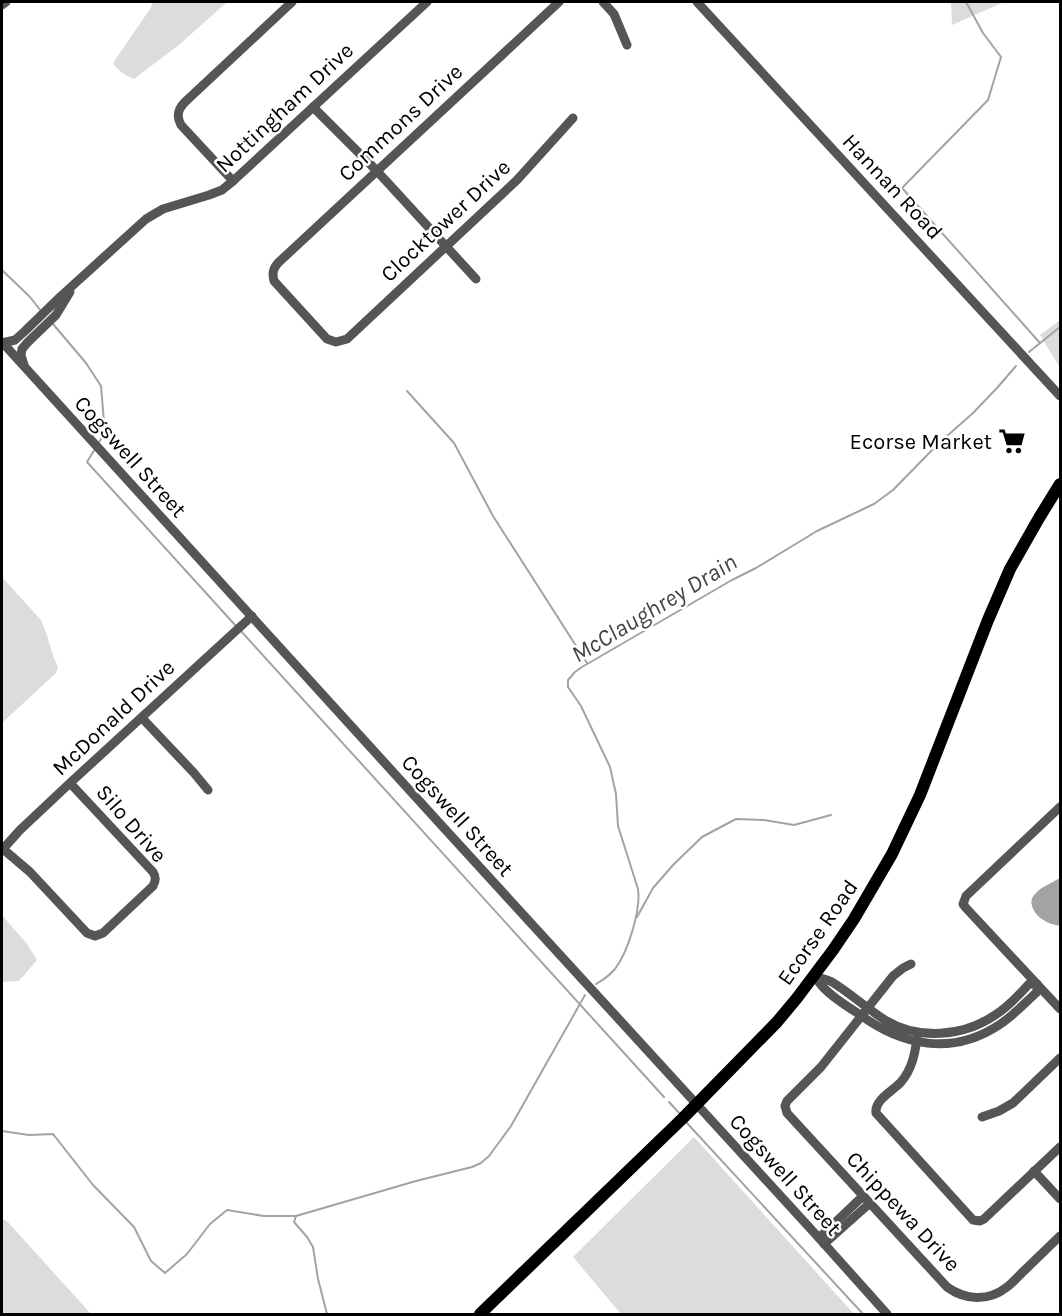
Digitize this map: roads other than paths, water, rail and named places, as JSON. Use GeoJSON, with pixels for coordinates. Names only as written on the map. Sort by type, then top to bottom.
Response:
{"type":"FeatureCollection","features":[{"type":"Feature","properties":{"kind":"main road","name":"Ecorse Road"},"geometry":{"type":"LineString","coordinates":[[480,1314],[777,1022],[814,976],[854,920],[892,854],[920,795],[1010,569],[1060,484]]}},
{"type":"Feature","properties":{"kind":"street"},"geometry":{"type":"LineString","coordinates":[[233,181],[183,128],[177,115],[185,102],[292,2]]}},
{"type":"Feature","properties":{"kind":"street","name":"Nottingham Drive"},"geometry":{"type":"LineString","coordinates":[[2,342],[15,340],[153,214],[222,190],[427,2]]}},
{"type":"Feature","properties":{"kind":"street","name":"Commons Drive"},"geometry":{"type":"LineString","coordinates":[[336,342],[324,336],[276,284],[273,269],[559,2]]}},
{"type":"Feature","properties":{"kind":"street"},"geometry":{"type":"LineString","coordinates":[[603,2],[614,14],[627,45]]}},
{"type":"Feature","properties":{"kind":"street","name":"Hannan Road"},"geometry":{"type":"LineString","coordinates":[[697,2],[1060,396]]}},
{"type":"Feature","properties":{"kind":"street"},"geometry":{"type":"LineString","coordinates":[[314,106],[476,279]]}},
{"type":"Feature","properties":{"kind":"street","name":"Clocktower Drive"},"geometry":{"type":"LineString","coordinates":[[336,342],[342,342],[350,337],[517,180],[573,118]]}},
{"type":"Feature","properties":{"kind":"street","name":"Nottingham Drive"},"geometry":{"type":"LineString","coordinates":[[24,367],[22,349],[60,309],[72,287]]}},
{"type":"Feature","properties":{"kind":"street","name":"Cogswell Street"},"geometry":{"type":"LineString","coordinates":[[2,342],[887,1314]]}},
{"type":"Feature","properties":{"kind":"street","name":"McDonald Drive"},"geometry":{"type":"LineString","coordinates":[[95,936],[87,933],[22,864],[3,849],[70,783],[252,616]]}},
{"type":"Feature","properties":{"kind":"street"},"geometry":{"type":"LineString","coordinates":[[141,718],[208,790]]}},
{"type":"Feature","properties":{"kind":"street","name":"Silo Drive"},"geometry":{"type":"LineString","coordinates":[[70,783],[150,868],[156,881],[103,933],[95,936]]}},
{"type":"Feature","properties":{"kind":"street"},"geometry":{"type":"LineString","coordinates":[[1060,807],[964,900],[966,908],[1060,1008]]}},
{"type":"Feature","properties":{"kind":"street"},"geometry":{"type":"LineString","coordinates":[[861,1016],[893,976],[911,964]]}},
{"type":"Feature","properties":{"kind":"street"},"geometry":{"type":"LineString","coordinates":[[814,976],[830,981],[867,1008],[917,1037]]}},
{"type":"Feature","properties":{"kind":"street"},"geometry":{"type":"LineString","coordinates":[[814,976],[826,990],[887,1032],[917,1037],[955,1032],[977,1025],[997,1014],[1029,984],[1037,984]]}},
{"type":"Feature","properties":{"kind":"street","name":"Chippewa Drive"},"geometry":{"type":"LineString","coordinates":[[861,1016],[827,1059],[788,1101],[787,1113],[953,1292],[966,1297],[980,1298],[997,1294],[1060,1236]]}},
{"type":"Feature","properties":{"kind":"street"},"geometry":{"type":"LineString","coordinates":[[917,1037],[913,1059],[906,1076],[879,1102],[875,1109],[876,1113],[971,1218],[975,1221],[984,1219],[1060,1147]]}},
{"type":"Feature","properties":{"kind":"street"},"geometry":{"type":"LineString","coordinates":[[982,1117],[1012,1103],[1060,1058]]}},
{"type":"Feature","properties":{"kind":"street"},"geometry":{"type":"LineString","coordinates":[[1034,1172],[1060,1199]]}},
{"type":"Feature","properties":{"kind":"street"},"geometry":{"type":"LineString","coordinates":[[821,1241],[866,1200]]}},
{"type":"Feature","properties":{"kind":"waterway"},"geometry":{"type":"LineString","coordinates":[[966,2],[983,33],[1001,57],[988,100],[902,188],[1040,343]]}},
{"type":"Feature","properties":{"kind":"waterway"},"geometry":{"type":"LineString","coordinates":[[2,270],[41,311]]}},
{"type":"Feature","properties":{"kind":"waterway"},"geometry":{"type":"LineString","coordinates":[[53,324],[86,363],[101,386],[104,422],[98,444]]}},
{"type":"Feature","properties":{"kind":"waterway","name":"McClaughrey Drain"},"geometry":{"type":"LineString","coordinates":[[1029,352],[1060,327]]}},
{"type":"Feature","properties":{"kind":"waterway","name":"McClaughrey Drain"},"geometry":{"type":"LineString","coordinates":[[596,984],[613,971],[620,962],[638,908],[638,889],[618,826],[616,794],[610,767],[581,706],[568,687],[568,680],[582,667],[817,531],[874,504],[893,490],[938,444],[973,413],[1016,366]]}},
{"type":"Feature","properties":{"kind":"waterway"},"geometry":{"type":"LineString","coordinates":[[407,391],[454,443],[493,516],[587,663]]}},
{"type":"Feature","properties":{"kind":"waterway"},"geometry":{"type":"LineString","coordinates":[[95,449],[87,462],[236,626]]}},
{"type":"Feature","properties":{"kind":"waterway"},"geometry":{"type":"LineString","coordinates":[[240,630],[664,1097]]}},
{"type":"Feature","properties":{"kind":"waterway"},"geometry":{"type":"LineString","coordinates":[[637,917],[653,888],[674,864],[702,837],[736,819],[764,820],[794,825],[831,815]]}},
{"type":"Feature","properties":{"kind":"waterway","name":"McClaughrey Drain"},"geometry":{"type":"LineString","coordinates":[[2,1131],[29,1135],[53,1134],[93,1185],[134,1227],[151,1261],[165,1273],[187,1254],[210,1224],[227,1210],[264,1216],[296,1216],[481,1163],[489,1156],[511,1126],[585,995]]}},
{"type":"Feature","properties":{"kind":"waterway"},"geometry":{"type":"LineString","coordinates":[[669,1102],[681,1115]]}},
{"type":"Feature","properties":{"kind":"waterway"},"geometry":{"type":"LineString","coordinates":[[686,1122],[863,1314]]}},
{"type":"Feature","properties":{"kind":"waterway","name":"McClaughrey Drain"},"geometry":{"type":"LineString","coordinates":[[296,1216],[294,1222],[313,1247],[327,1314]]}},
{"type":"Feature","properties":{"kind":"place","name":"Ecorse Market"},"geometry":{"type":"Point","coordinates":[1012,441]}}]}
